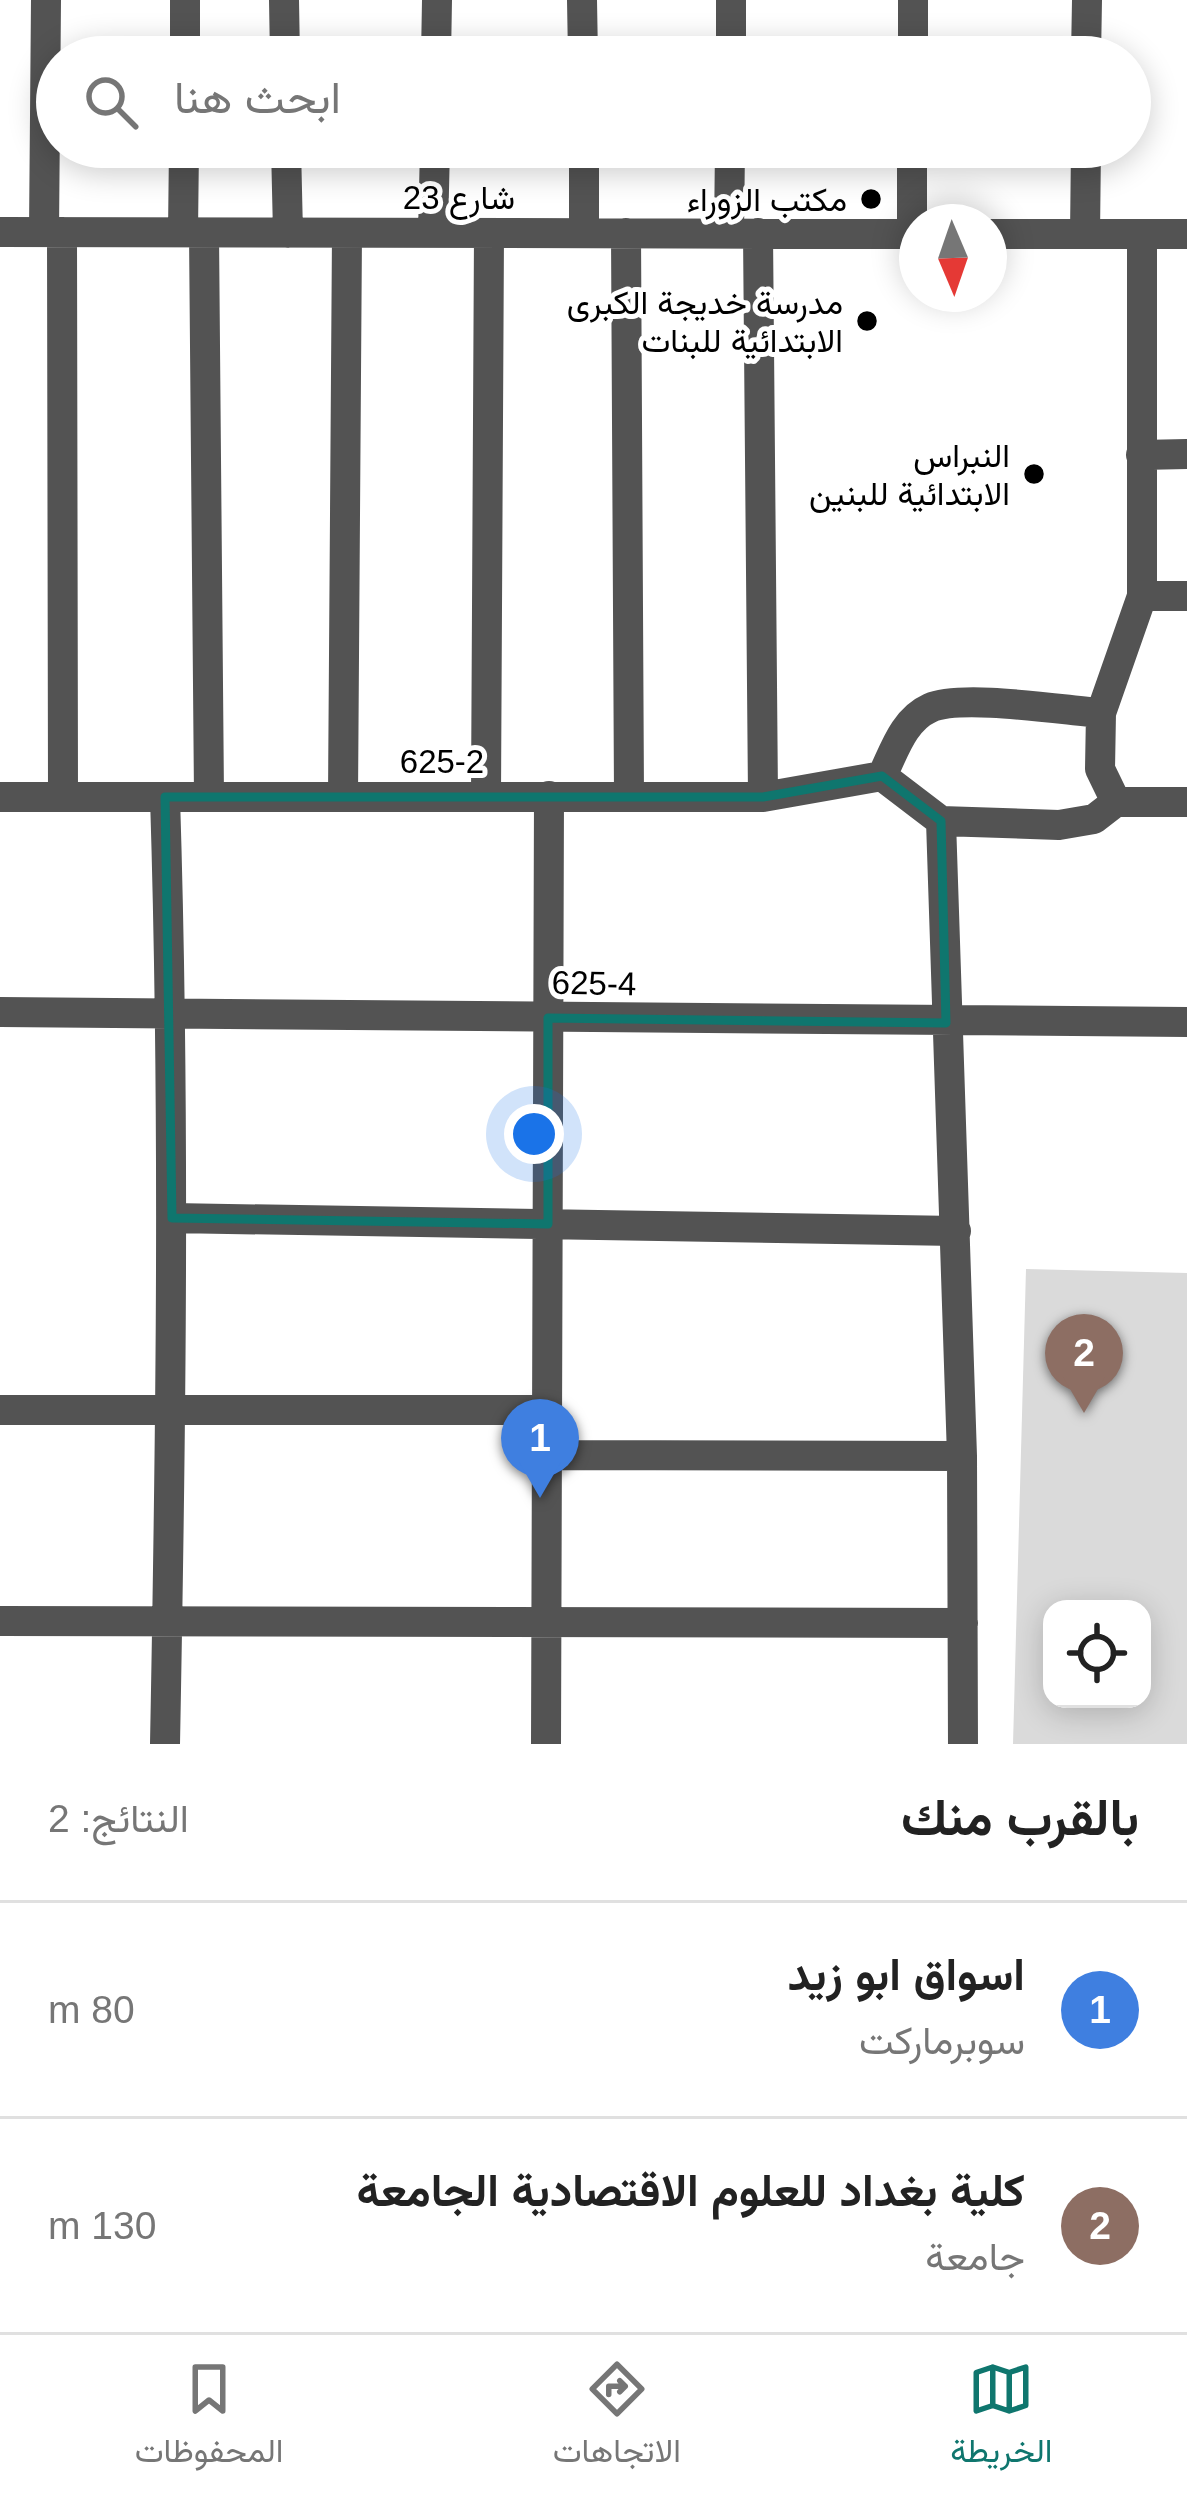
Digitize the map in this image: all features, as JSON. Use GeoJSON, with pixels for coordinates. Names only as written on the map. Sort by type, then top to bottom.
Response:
{"type":"FeatureCollection","features":[{"type":"Feature","properties":{"kind":"street"},"geometry":{"type":"LineString","coordinates":[[46,0],[47,36]]}},
{"type":"Feature","properties":{"kind":"street"},"geometry":{"type":"LineString","coordinates":[[184,36],[185,0]]}},
{"type":"Feature","properties":{"kind":"street"},"geometry":{"type":"LineString","coordinates":[[284,0],[285,36]]}},
{"type":"Feature","properties":{"kind":"street"},"geometry":{"type":"LineString","coordinates":[[436,36],[437,0]]}},
{"type":"Feature","properties":{"kind":"street"},"geometry":{"type":"LineString","coordinates":[[583,0],[583,36]]}},
{"type":"Feature","properties":{"kind":"street"},"geometry":{"type":"LineString","coordinates":[[731,0],[731,36]]}},
{"type":"Feature","properties":{"kind":"street"},"geometry":{"type":"LineString","coordinates":[[913,0],[913,36]]}},
{"type":"Feature","properties":{"kind":"street"},"geometry":{"type":"LineString","coordinates":[[1086,36],[1087,0]]}},
{"type":"Feature","properties":{"kind":"street"},"geometry":{"type":"LineString","coordinates":[[51,168],[63,797]]}},
{"type":"Feature","properties":{"kind":"street"},"geometry":{"type":"LineString","coordinates":[[186,168],[193,232],[209,797]]}},
{"type":"Feature","properties":{"kind":"street"},"geometry":{"type":"LineString","coordinates":[[286,168],[288,233]]}},
{"type":"Feature","properties":{"kind":"street"},"geometry":{"type":"LineString","coordinates":[[433,233],[435,168]]}},
{"type":"Feature","properties":{"kind":"street"},"geometry":{"type":"LineString","coordinates":[[584,168],[584,232]]}},
{"type":"Feature","properties":{"kind":"street"},"geometry":{"type":"LineString","coordinates":[[733,168],[744,233],[763,796]]}},
{"type":"Feature","properties":{"kind":"street"},"geometry":{"type":"LineString","coordinates":[[913,168],[914,204]]}},
{"type":"Feature","properties":{"kind":"street"},"geometry":{"type":"LineString","coordinates":[[1085,234],[1086,168]]}},
{"type":"Feature","properties":{"kind":"street","name":"شارع 23"},"geometry":{"type":"LineString","coordinates":[[0,232],[899,233]]}},
{"type":"Feature","properties":{"kind":"street"},"geometry":{"type":"LineString","coordinates":[[343,797],[347,232]]}},
{"type":"Feature","properties":{"kind":"street"},"geometry":{"type":"LineString","coordinates":[[486,796],[489,233]]}},
{"type":"Feature","properties":{"kind":"street"},"geometry":{"type":"LineString","coordinates":[[626,233],[629,796]]}},
{"type":"Feature","properties":{"kind":"street"},"geometry":{"type":"LineString","coordinates":[[1007,234],[1187,234]]}},
{"type":"Feature","properties":{"kind":"street"},"geometry":{"type":"LineString","coordinates":[[1116,802],[1100,769],[1101,713],[1142,596],[1142,234]]}},
{"type":"Feature","properties":{"kind":"street"},"geometry":{"type":"LineString","coordinates":[[1141,455],[1187,454]]}},
{"type":"Feature","properties":{"kind":"street"},"geometry":{"type":"LineString","coordinates":[[1142,596],[1187,596]]}},
{"type":"Feature","properties":{"kind":"street"},"geometry":{"type":"LineString","coordinates":[[1101,713],[953,702],[928,708],[904,730],[882,776],[941,821],[1059,825],[1094,818],[1116,802],[1187,802]]}},
{"type":"Feature","properties":{"kind":"street","name":"625-2"},"geometry":{"type":"LineString","coordinates":[[0,797],[763,796],[882,776]]}},
{"type":"Feature","properties":{"kind":"street"},"geometry":{"type":"LineString","coordinates":[[546,1744],[549,796]]}},
{"type":"Feature","properties":{"kind":"street"},"geometry":{"type":"LineString","coordinates":[[165,797],[172,1014],[172,1412],[165,1744]]}},
{"type":"Feature","properties":{"kind":"street"},"geometry":{"type":"LineString","coordinates":[[941,821],[962,1456],[963,1744]]}},
{"type":"Feature","properties":{"kind":"street","name":"625-4"},"geometry":{"type":"LineString","coordinates":[[0,1012],[1187,1022]]}},
{"type":"Feature","properties":{"kind":"street"},"geometry":{"type":"LineString","coordinates":[[172,1219],[956,1231]]}},
{"type":"Feature","properties":{"kind":"street"},"geometry":{"type":"LineString","coordinates":[[0,1410],[548,1410]]}},
{"type":"Feature","properties":{"kind":"street"},"geometry":{"type":"LineString","coordinates":[[547,1455],[962,1456]]}},
{"type":"Feature","properties":{"kind":"street"},"geometry":{"type":"LineString","coordinates":[[0,1622],[963,1623]]}},
{"type":"Feature","properties":{"kind":"highlighted area"},"geometry":{"type":"Polygon","coordinates":[[[882,776],[941,821],[946,1023],[548,1018],[548,1224],[172,1218],[165,797],[763,797],[882,776]]]}},
{"type":"Feature","properties":{"kind":"shaded area"},"geometry":{"type":"Polygon","coordinates":[[[1026,1269],[1187,1273],[1187,1744],[1013,1744],[1026,1269]]]}},
{"type":"Feature","properties":{"kind":"place","name":"مكتب الزوراء"},"geometry":{"type":"Point","coordinates":[871,199]}},
{"type":"Feature","properties":{"kind":"place","name":"مدرسة خديجة الكبرى الابتدائية للبنات"},"geometry":{"type":"Point","coordinates":[867,321]}},
{"type":"Feature","properties":{"kind":"place","name":"النبراس الابتدائية للبنين"},"geometry":{"type":"Point","coordinates":[1034,474]}},
{"type":"Feature","properties":{"kind":"place","name":"كلية بغداد للعلوم الاقتصادية الجامعة"},"geometry":{"type":"Point","coordinates":[1084,1413]}},
{"type":"Feature","properties":{"kind":"place","name":"اسواق ابو زيد"},"geometry":{"type":"Point","coordinates":[540,1498]}}]}
